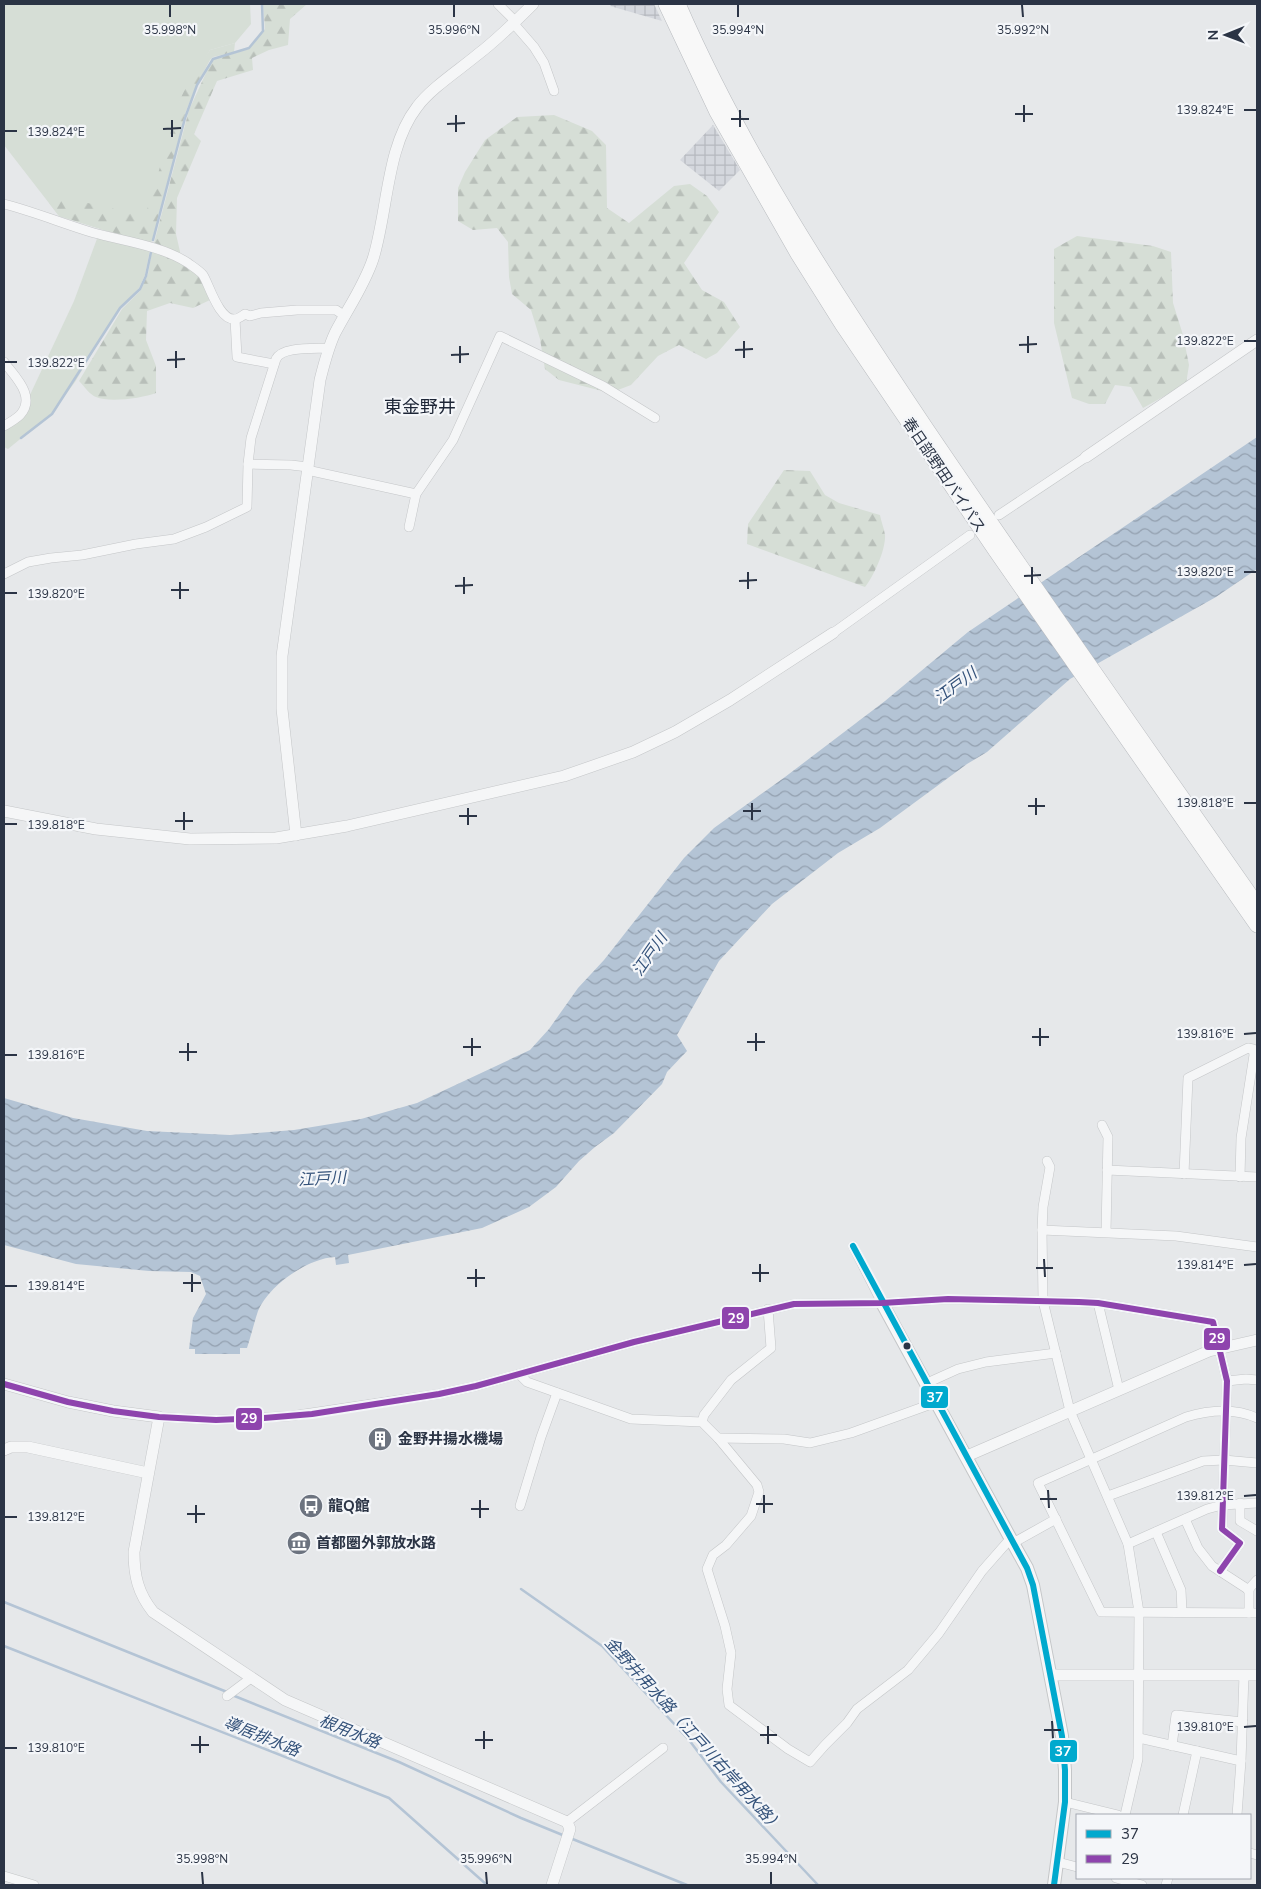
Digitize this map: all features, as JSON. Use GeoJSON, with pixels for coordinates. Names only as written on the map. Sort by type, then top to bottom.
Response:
{"type":"FeatureCollection","features":[{"type":"Feature","properties":{"kind":"highway","name":"春日部野田バイパス"},"geometry":{"type":"LineString","coordinates":[[666,4],[717,112],[798,254],[842,324],[1257,905]]}},
{"type":"Feature","properties":{"kind":"highway","name":"春日部野田バイパス"},"geometry":{"type":"LineString","coordinates":[[678,4],[726,107],[807,247],[1001,548],[1257,925]]}},
{"type":"Feature","properties":{"kind":"main road"},"geometry":{"type":"LineString","coordinates":[[882,1303],[1027,1568],[1033,1585],[1062,1736],[1066,1802],[1054,1885]]}},
{"type":"Feature","properties":{"kind":"street"},"geometry":{"type":"LineString","coordinates":[[498,4],[515,23],[544,63],[554,91]]}},
{"type":"Feature","properties":{"kind":"street"},"geometry":{"type":"LineString","coordinates":[[296,835],[282,709],[281,672],[320,380],[329,348],[366,279],[373,259],[392,167],[402,132],[410,117],[423,100],[515,23],[533,4]]}},
{"type":"Feature","properties":{"kind":"street"},"geometry":{"type":"LineString","coordinates":[[4,204],[172,255],[187,263],[202,275],[212,298],[229,318],[235,319],[245,314],[258,315],[261,313],[297,310],[336,310],[345,316]]}},
{"type":"Feature","properties":{"kind":"street"},"geometry":{"type":"LineString","coordinates":[[235,319],[236,357],[274,364]]}},
{"type":"Feature","properties":{"kind":"street"},"geometry":{"type":"LineString","coordinates":[[409,526],[416,494],[453,440],[500,336],[603,386],[655,418]]}},
{"type":"Feature","properties":{"kind":"street"},"geometry":{"type":"LineString","coordinates":[[999,515],[1257,340]]}},
{"type":"Feature","properties":{"kind":"street"},"geometry":{"type":"LineString","coordinates":[[4,574],[28,562],[82,556],[136,544],[174,539],[206,527],[247,507],[248,464],[257,418],[278,355],[285,351],[329,348]]}},
{"type":"Feature","properties":{"kind":"street"},"geometry":{"type":"LineString","coordinates":[[4,362],[23,386],[26,396],[25,406],[20,415],[4,426]]}},
{"type":"Feature","properties":{"kind":"street"},"geometry":{"type":"LineString","coordinates":[[248,464],[291,465],[416,494]]}},
{"type":"Feature","properties":{"kind":"street"},"geometry":{"type":"LineString","coordinates":[[4,811],[96,829],[190,839],[248,839],[296,835],[347,826],[564,776],[655,743],[724,704],[833,632],[970,535]]}},
{"type":"Feature","properties":{"kind":"street"},"geometry":{"type":"LineString","coordinates":[[1184,1174],[1188,1078],[1248,1048],[1253,1049],[1254,1056],[1241,1138],[1240,1177]]}},
{"type":"Feature","properties":{"kind":"street"},"geometry":{"type":"LineString","coordinates":[[1102,1125],[1108,1136],[1106,1232]]}},
{"type":"Feature","properties":{"kind":"street"},"geometry":{"type":"LineString","coordinates":[[1047,1161],[1050,1167],[1043,1207],[1043,1301],[1070,1411],[1128,1544],[1139,1612],[1138,1759],[1125,1814]]}},
{"type":"Feature","properties":{"kind":"street"},"geometry":{"type":"LineString","coordinates":[[1107,1170],[1257,1177]]}},
{"type":"Feature","properties":{"kind":"street"},"geometry":{"type":"LineString","coordinates":[[1042,1230],[1176,1236],[1257,1247]]}},
{"type":"Feature","properties":{"kind":"street"},"geometry":{"type":"LineString","coordinates":[[852,1246],[882,1303]]}},
{"type":"Feature","properties":{"kind":"street"},"geometry":{"type":"LineString","coordinates":[[4,1384],[68,1402],[158,1417],[216,1420],[312,1414],[439,1394],[634,1342],[794,1304],[882,1303],[948,1299],[1098,1303],[1213,1322],[1227,1381],[1222,1529],[1240,1542],[1220,1571]]}},
{"type":"Feature","properties":{"kind":"street"},"geometry":{"type":"LineString","coordinates":[[1098,1303],[1118,1390]]}},
{"type":"Feature","properties":{"kind":"street"},"geometry":{"type":"LineString","coordinates":[[702,1422],[704,1415],[731,1380],[771,1348],[768,1309]]}},
{"type":"Feature","properties":{"kind":"street"},"geometry":{"type":"LineString","coordinates":[[967,1456],[1219,1347],[1257,1340]]}},
{"type":"Feature","properties":{"kind":"street"},"geometry":{"type":"LineString","coordinates":[[927,1383],[958,1370],[986,1362],[1056,1353]]}},
{"type":"Feature","properties":{"kind":"street"},"geometry":{"type":"LineString","coordinates":[[519,1374],[527,1382],[631,1418],[702,1422],[718,1438],[757,1485],[759,1492],[751,1516],[726,1545],[713,1555],[707,1569],[726,1626],[731,1653],[727,1689],[729,1705],[788,1749],[810,1762],[847,1723],[857,1709],[908,1670],[940,1633],[982,1571],[1012,1541],[1056,1519]]}},
{"type":"Feature","properties":{"kind":"street"},"geometry":{"type":"LineString","coordinates":[[1227,1381],[1257,1380]]}},
{"type":"Feature","properties":{"kind":"street"},"geometry":{"type":"LineString","coordinates":[[520,1506],[541,1437],[557,1393]]}},
{"type":"Feature","properties":{"kind":"street"},"geometry":{"type":"LineString","coordinates":[[718,1438],[784,1439],[810,1443],[851,1433],[937,1402]]}},
{"type":"Feature","properties":{"kind":"street"},"geometry":{"type":"LineString","coordinates":[[1185,1519],[1198,1548],[1212,1566],[1248,1590],[1253,1613],[1101,1612],[1038,1483],[1186,1417],[1205,1412],[1227,1412],[1241,1413],[1257,1418]]}},
{"type":"Feature","properties":{"kind":"street"},"geometry":{"type":"LineString","coordinates":[[158,1417],[134,1552],[134,1570],[138,1587],[145,1602],[153,1612],[285,1700],[567,1822],[570,1829],[552,1885]]}},
{"type":"Feature","properties":{"kind":"street"},"geometry":{"type":"LineString","coordinates":[[4,1450],[11,1447],[28,1447],[148,1473]]}},
{"type":"Feature","properties":{"kind":"street"},"geometry":{"type":"LineString","coordinates":[[1108,1496],[1204,1461],[1224,1460],[1257,1463]]}},
{"type":"Feature","properties":{"kind":"street"},"geometry":{"type":"LineString","coordinates":[[1128,1544],[1222,1505],[1257,1503]]}},
{"type":"Feature","properties":{"kind":"street"},"geometry":{"type":"LineString","coordinates":[[1240,1504],[1240,1521],[1257,1531]]}},
{"type":"Feature","properties":{"kind":"street"},"geometry":{"type":"LineString","coordinates":[[1156,1532],[1181,1590],[1182,1612]]}},
{"type":"Feature","properties":{"kind":"street"},"geometry":{"type":"LineString","coordinates":[[1248,1590],[1257,1580]]}},
{"type":"Feature","properties":{"kind":"street"},"geometry":{"type":"LineString","coordinates":[[1051,1675],[1257,1675]]}},
{"type":"Feature","properties":{"kind":"street"},"geometry":{"type":"LineString","coordinates":[[1237,1814],[1244,1675]]}},
{"type":"Feature","properties":{"kind":"street"},"geometry":{"type":"LineString","coordinates":[[227,1696],[251,1678]]}},
{"type":"Feature","properties":{"kind":"street"},"geometry":{"type":"LineString","coordinates":[[1172,1746],[1176,1715],[1243,1722]]}},
{"type":"Feature","properties":{"kind":"street"},"geometry":{"type":"LineString","coordinates":[[1139,1738],[1241,1761]]}},
{"type":"Feature","properties":{"kind":"street"},"geometry":{"type":"LineString","coordinates":[[567,1822],[663,1748]]}},
{"type":"Feature","properties":{"kind":"street"},"geometry":{"type":"LineString","coordinates":[[1183,1814],[1197,1752]]}},
{"type":"Feature","properties":{"kind":"street"},"geometry":{"type":"LineString","coordinates":[[1066,1802],[1114,1814]]}},
{"type":"Feature","properties":{"kind":"street"},"geometry":{"type":"LineString","coordinates":[[1058,1862],[1076,1867]]}},
{"type":"Feature","properties":{"kind":"street"},"geometry":{"type":"LineString","coordinates":[[4,1876],[34,1885]]}},
{"type":"Feature","properties":{"kind":"street"},"geometry":{"type":"LineString","coordinates":[[1120,1879],[1142,1885]]}},
{"type":"Feature","properties":{"kind":"shaded area"},"geometry":{"type":"Polygon","coordinates":[[[612,4],[654,4],[662,21],[610,6],[612,4]]]}},
{"type":"Feature","properties":{"kind":"shaded area"},"geometry":{"type":"Polygon","coordinates":[[[713,125],[740,170],[719,191],[680,160],[713,125]]]}},
{"type":"Feature","properties":{"kind":"green space"},"geometry":{"type":"Polygon","coordinates":[[[4,4],[250,4],[251,24],[235,43],[210,50],[180,101],[175,126],[138,241],[59,216],[4,145],[4,4]]]}},
{"type":"Feature","properties":{"kind":"green space"},"geometry":{"type":"Polygon","coordinates":[[[263,4],[307,4],[290,19],[288,45],[269,50],[252,58],[253,70],[217,81],[194,134],[201,141],[177,198],[176,234],[181,256],[154,243],[189,110],[211,62],[215,59],[249,49],[265,29],[263,4]]]}},
{"type":"Feature","properties":{"kind":"green space"},"geometry":{"type":"Polygon","coordinates":[[[235,43],[234,52],[213,57],[210,60],[196,86],[186,111],[151,244],[59,216],[49,203],[57,196],[145,216],[171,131],[175,126],[177,108],[186,87],[210,50],[235,43]]]}},
{"type":"Feature","properties":{"kind":"green space"},"geometry":{"type":"Polygon","coordinates":[[[554,115],[592,131],[606,145],[607,208],[629,223],[674,186],[690,184],[707,196],[719,212],[684,263],[702,290],[724,302],[740,327],[717,353],[706,359],[679,345],[658,356],[631,385],[610,393],[559,380],[545,369],[540,339],[531,310],[512,294],[509,277],[508,242],[497,228],[473,230],[458,221],[458,188],[465,172],[485,140],[517,117],[554,115]]]}},
{"type":"Feature","properties":{"kind":"green space"},"geometry":{"type":"Polygon","coordinates":[[[98,236],[150,250],[145,275],[139,288],[117,311],[75,382],[52,413],[8,449],[4,447],[4,428],[31,403],[29,397],[74,301],[98,236]]]}},
{"type":"Feature","properties":{"kind":"green space"},"geometry":{"type":"Polygon","coordinates":[[[1077,236],[1153,246],[1171,252],[1173,303],[1183,335],[1189,365],[1186,384],[1143,408],[1131,387],[1115,385],[1105,404],[1089,404],[1072,398],[1054,323],[1054,249],[1077,236]]]}},
{"type":"Feature","properties":{"kind":"green space"},"geometry":{"type":"Polygon","coordinates":[[[152,251],[175,259],[200,276],[210,300],[193,308],[170,303],[147,311],[146,340],[156,366],[156,393],[126,399],[109,400],[96,397],[79,381],[122,309],[140,291],[148,274],[152,251]]]}},
{"type":"Feature","properties":{"kind":"green space"},"geometry":{"type":"Polygon","coordinates":[[[784,470],[810,471],[825,495],[839,503],[880,515],[885,535],[884,547],[876,569],[865,587],[747,544],[748,524],[784,470]]]}},
{"type":"Feature","properties":{"kind":"water","name":"江戸川"},"geometry":{"type":"Polygon","coordinates":[[[1257,437],[1257,569],[1216,597],[1070,679],[987,752],[967,764],[880,828],[838,853],[772,904],[719,961],[677,1035],[687,1051],[667,1072],[662,1084],[614,1133],[579,1161],[556,1187],[529,1207],[482,1228],[348,1255],[349,1263],[336,1265],[335,1257],[313,1262],[301,1268],[270,1292],[258,1311],[247,1348],[240,1348],[240,1354],[195,1354],[195,1349],[189,1349],[193,1318],[206,1294],[200,1276],[191,1272],[149,1271],[76,1264],[4,1245],[4,1098],[73,1118],[147,1131],[230,1135],[294,1130],[361,1119],[417,1103],[530,1050],[549,1029],[578,988],[604,960],[684,858],[714,828],[885,701],[968,632],[1257,437]]]}},
{"type":"Feature","properties":{"kind":"waterway"},"geometry":{"type":"LineString","coordinates":[[153,240],[185,118],[197,85],[213,59],[249,48],[263,31],[262,4]]}},
{"type":"Feature","properties":{"kind":"waterway"},"geometry":{"type":"LineString","coordinates":[[21,438],[52,414],[120,308],[140,289],[146,276],[151,252]]}},
{"type":"Feature","properties":{"kind":"waterway","name":"金野井用水路（江戸川右岸用水路）"},"geometry":{"type":"LineString","coordinates":[[521,1589],[602,1646],[689,1740],[721,1782],[818,1885]]}},
{"type":"Feature","properties":{"kind":"waterway","name":"根用水路"},"geometry":{"type":"LineString","coordinates":[[4,1602],[227,1692]]}},
{"type":"Feature","properties":{"kind":"waterway","name":"導居排水路"},"geometry":{"type":"LineString","coordinates":[[4,1646],[389,1798],[487,1885]]}},
{"type":"Feature","properties":{"kind":"waterway","name":"根用水路"},"geometry":{"type":"LineString","coordinates":[[232,1695],[399,1762],[565,1836]]}},
{"type":"Feature","properties":{"kind":"waterway","name":"根用水路"},"geometry":{"type":"LineString","coordinates":[[570,1838],[687,1885]]}},
{"type":"Feature","properties":{"kind":"transit line","name":"37"},"geometry":{"type":"LineString","coordinates":[[853,1246],[1027,1568],[1033,1585],[1062,1736],[1065,1770],[1065,1802],[1054,1885]]}},
{"type":"Feature","properties":{"kind":"transit line","name":"29"},"geometry":{"type":"LineString","coordinates":[[4,1384],[68,1402],[113,1411],[159,1417],[216,1420],[264,1418],[312,1414],[439,1394],[476,1386],[634,1342],[794,1304],[882,1303],[948,1299],[1098,1303],[1213,1322],[1227,1381],[1222,1529],[1240,1543],[1220,1571]]}},
{"type":"Feature","properties":{"kind":"place","name":"金野井揚水機場"},"geometry":{"type":"Point","coordinates":[380,1439]}},
{"type":"Feature","properties":{"kind":"place","name":"龍Q館"},"geometry":{"type":"Point","coordinates":[311,1506]}},
{"type":"Feature","properties":{"kind":"place","name":"首都圏外郭放水路"},"geometry":{"type":"Point","coordinates":[299,1543]}},
{"type":"Feature","properties":{"kind":"district","name":"東金野井"},"geometry":{"type":"Point","coordinates":[420,407]}}]}
